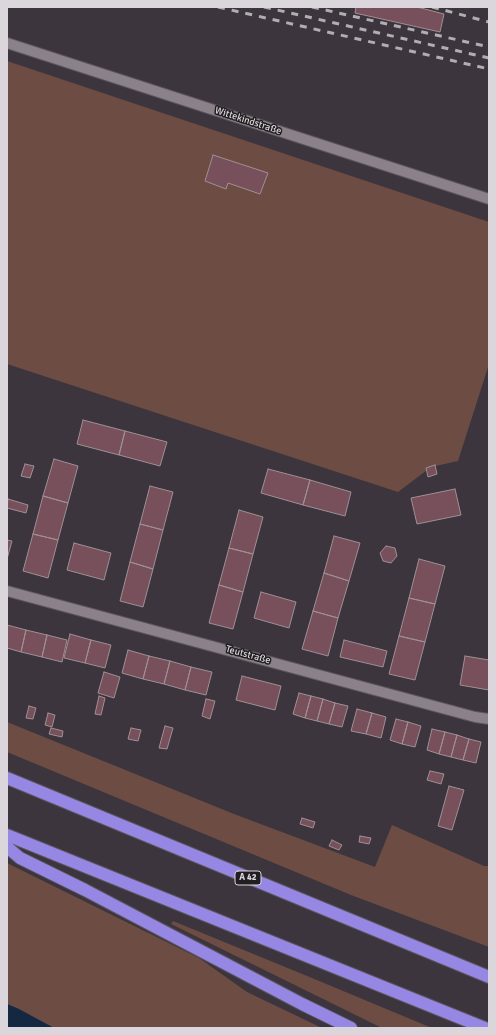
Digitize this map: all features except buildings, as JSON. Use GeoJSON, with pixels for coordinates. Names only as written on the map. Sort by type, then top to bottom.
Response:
{"type":"FeatureCollection","features":[{"type":"Feature","properties":{"kind":"highway","name":"A 42"},"geometry":{"type":"LineString","coordinates":[[7,778],[489,977]]}},
{"type":"Feature","properties":{"kind":"highway"},"geometry":{"type":"LineString","coordinates":[[7,835],[485,1028]]}},
{"type":"Feature","properties":{"kind":"highway"},"geometry":{"type":"LineString","coordinates":[[7,847],[20,858],[85,890],[302,1004],[351,1028]]}},
{"type":"Feature","properties":{"kind":"street","name":"Wittekindstraße"},"geometry":{"type":"LineString","coordinates":[[7,43],[489,199]]}},
{"type":"Feature","properties":{"kind":"street","name":"Teutstraße"},"geometry":{"type":"LineString","coordinates":[[7,591],[474,717],[489,719]]}},
{"type":"Feature","properties":{"kind":"shaded area"},"geometry":{"type":"Polygon","coordinates":[[[7,61],[489,222],[489,364],[458,461],[431,467],[398,492],[7,364],[7,61]]]}},
{"type":"Feature","properties":{"kind":"shaded area"},"geometry":{"type":"Polygon","coordinates":[[[7,722],[234,814],[375,867],[392,825],[484,866],[489,866],[489,947],[351,895],[7,752],[7,722]]]}},
{"type":"Feature","properties":{"kind":"shaded area"},"geometry":{"type":"Polygon","coordinates":[[[7,863],[199,958],[247,992],[322,1028],[54,1028],[7,1004],[7,863]]]}},
{"type":"Feature","properties":{"kind":"shaded area"},"geometry":{"type":"Polygon","coordinates":[[[173,921],[432,1028],[382,1028],[171,924],[173,921]]]}},
{"type":"Feature","properties":{"kind":"water"},"geometry":{"type":"Polygon","coordinates":[[[7,1004],[19,1009],[54,1028],[7,1028],[7,1004]]]}},
{"type":"Feature","properties":{"kind":"railway"},"geometry":{"type":"LineString","coordinates":[[218,7],[489,69]]}},
{"type":"Feature","properties":{"kind":"railway"},"geometry":{"type":"LineString","coordinates":[[264,7],[489,58]]}},
{"type":"Feature","properties":{"kind":"railway"},"geometry":{"type":"LineString","coordinates":[[312,7],[489,47]]}},
{"type":"Feature","properties":{"kind":"railway"},"geometry":{"type":"LineString","coordinates":[[432,7],[489,22]]}}]}
